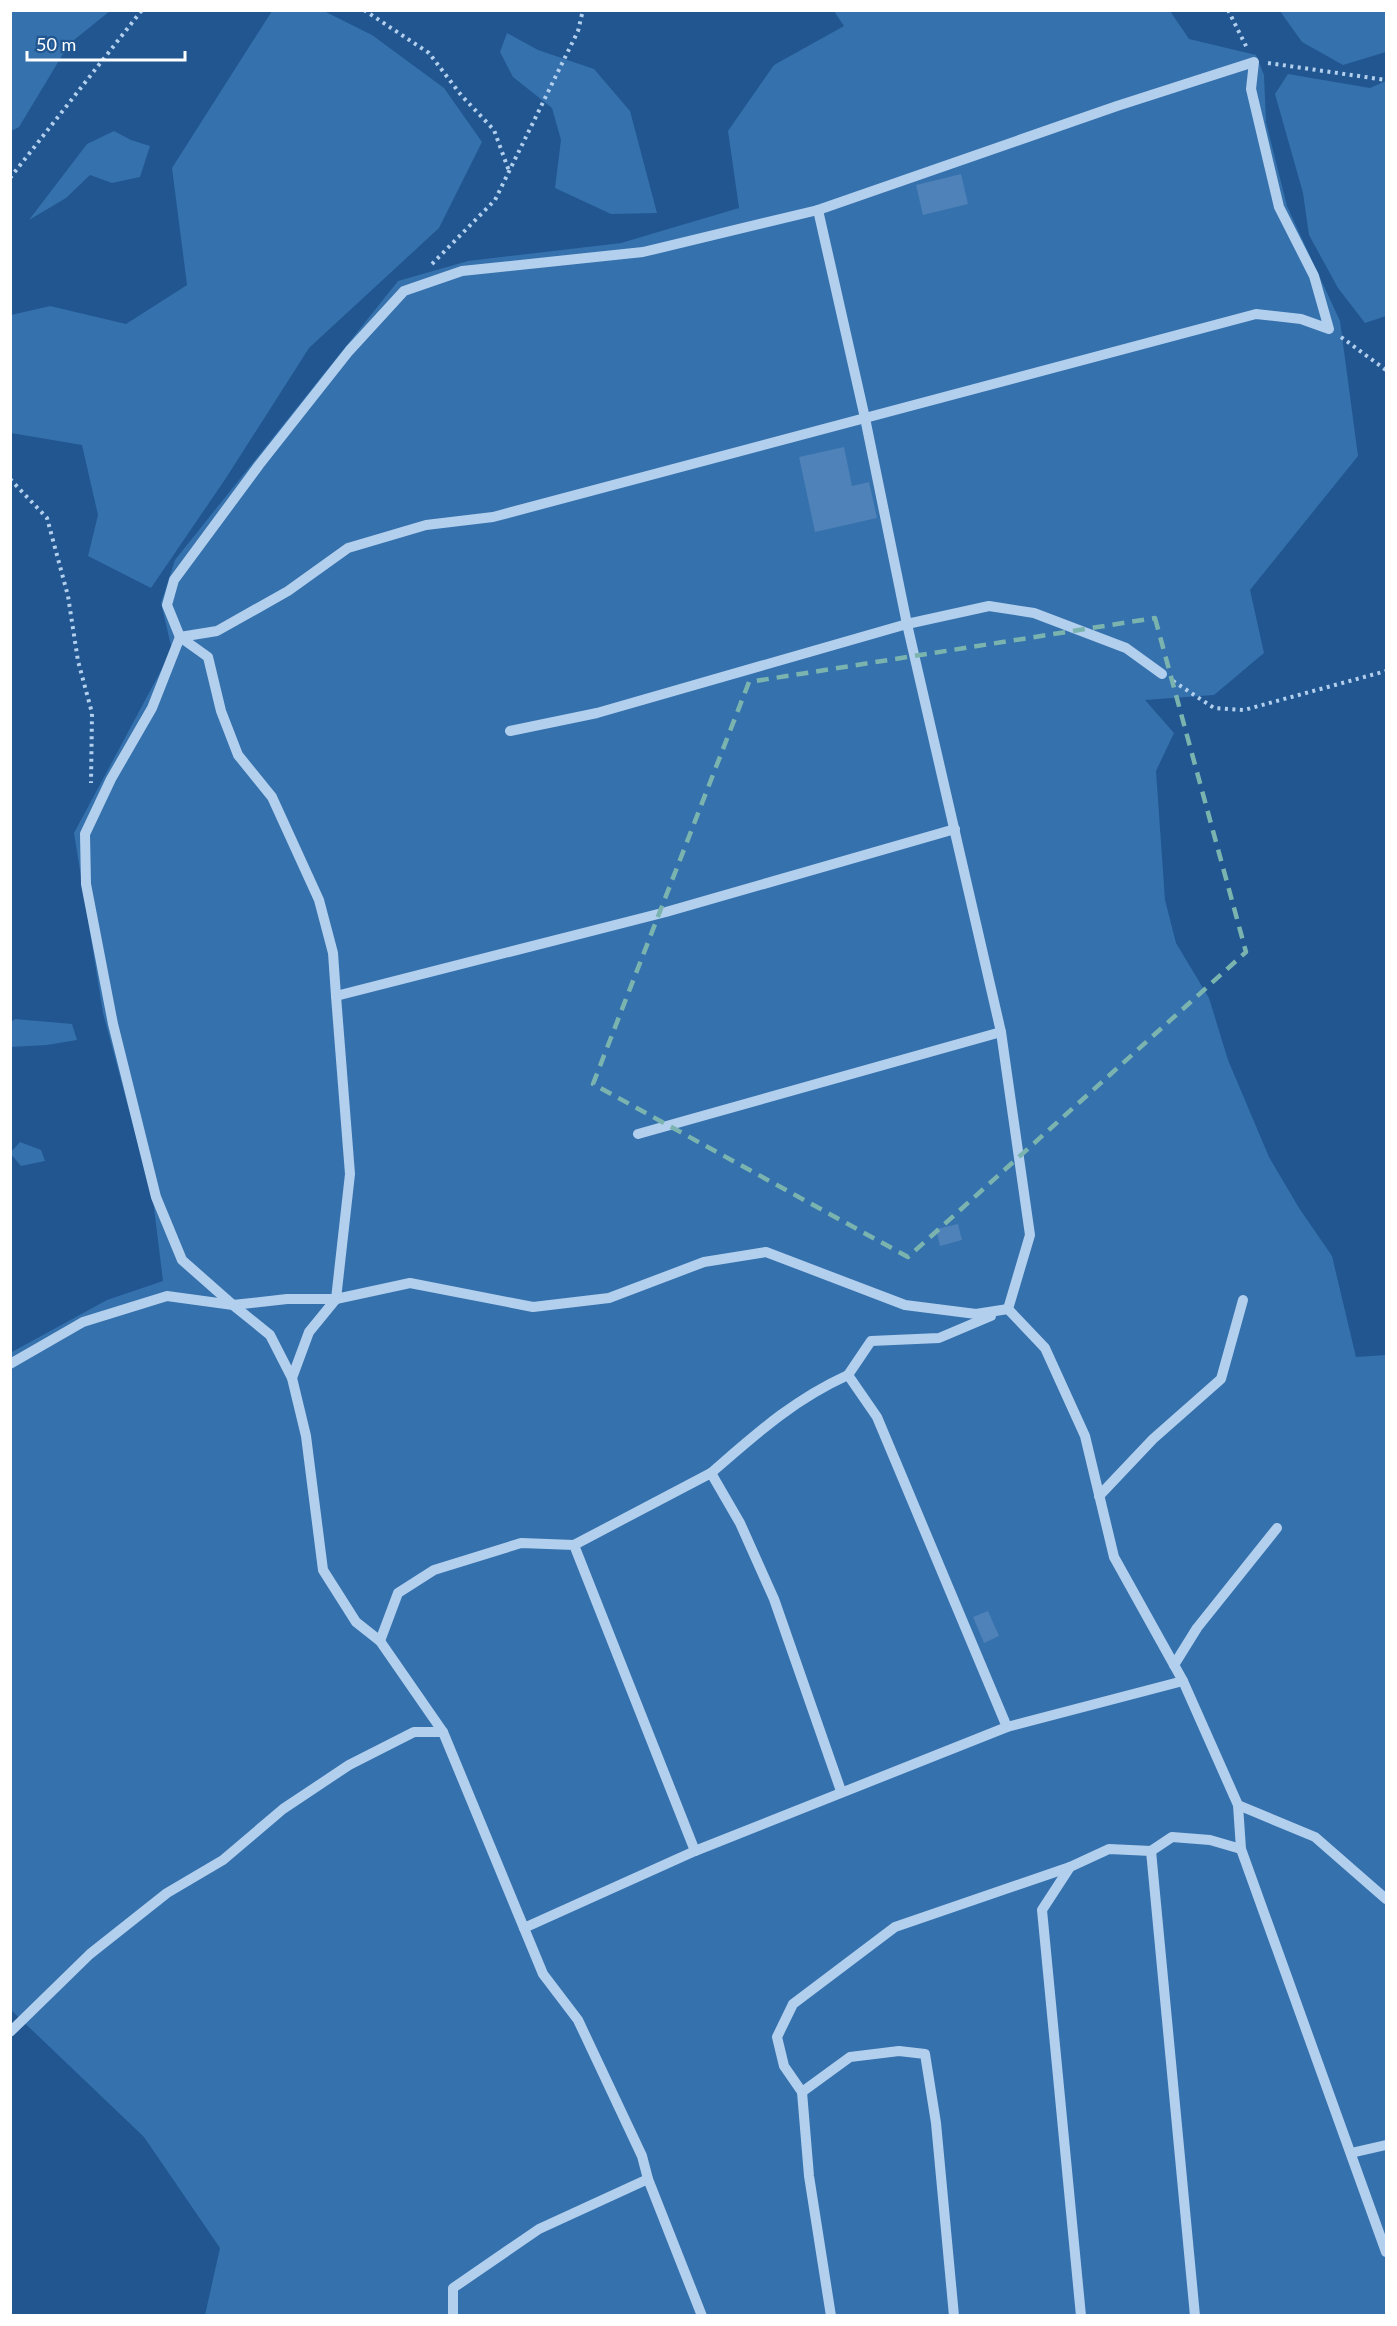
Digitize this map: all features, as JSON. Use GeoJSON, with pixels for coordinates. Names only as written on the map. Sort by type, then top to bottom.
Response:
{"type":"FeatureCollection","features":[{"type":"Feature","properties":{"kind":"lane"},"geometry":{"type":"LineString","coordinates":[[292,1378],[309,1332],[336,1299],[350,1174],[333,953],[319,900],[272,797],[238,755],[221,711],[208,657],[180,637],[167,605],[174,580],[259,465],[349,351],[404,291],[462,271],[643,252],[818,210],[1117,106],[1254,62],[1251,89],[1279,207],[1314,276],[1329,329]]}},
{"type":"Feature","properties":{"kind":"lane"},"geometry":{"type":"LineString","coordinates":[[818,210],[865,418],[907,624],[1002,1032],[1030,1235],[1008,1309]]}},
{"type":"Feature","properties":{"kind":"lane"},"geometry":{"type":"LineString","coordinates":[[180,637],[217,631],[288,591],[348,548],[426,525],[493,517],[1256,314],[1301,320],[1329,329]]}},
{"type":"Feature","properties":{"kind":"lane"},"geometry":{"type":"LineString","coordinates":[[510,731],[597,713],[907,624],[988,606],[1034,613],[1126,648],[1162,674]]}},
{"type":"Feature","properties":{"kind":"lane"},"geometry":{"type":"LineString","coordinates":[[180,637],[152,708],[111,778],[85,834],[86,884],[112,1024],[156,1197],[182,1260],[270,1335],[292,1378],[306,1436],[323,1570],[356,1623],[380,1641],[443,1731],[543,1974],[578,2020],[642,2156],[648,2179],[702,2316]]}},
{"type":"Feature","properties":{"kind":"lane"},"geometry":{"type":"LineString","coordinates":[[336,996],[666,912],[955,829]]}},
{"type":"Feature","properties":{"kind":"lane"},"geometry":{"type":"LineString","coordinates":[[638,1134],[1002,1032]]}},
{"type":"Feature","properties":{"kind":"lane"},"geometry":{"type":"LineString","coordinates":[[10,1364],[83,1322],[167,1296],[233,1305],[287,1299],[336,1299],[410,1283],[533,1307],[609,1298],[704,1262],[766,1252],[905,1305],[976,1314],[1008,1309]]}},
{"type":"Feature","properties":{"kind":"lane"},"geometry":{"type":"LineString","coordinates":[[1100,1496],[1153,1439],[1221,1379],[1244,1300]]}},
{"type":"Feature","properties":{"kind":"lane"},"geometry":{"type":"LineString","coordinates":[[380,1641],[398,1593],[434,1570],[521,1542],[574,1545],[711,1473],[767,1424],[804,1398],[848,1375],[871,1341],[939,1338],[1008,1309]]}},
{"type":"Feature","properties":{"kind":"lane"},"geometry":{"type":"LineString","coordinates":[[1008,1309],[1045,1348],[1085,1436],[1114,1557],[1183,1681],[1238,1805],[1241,1850],[1386,2252]]}},
{"type":"Feature","properties":{"kind":"lane"},"geometry":{"type":"LineString","coordinates":[[848,1375],[878,1418],[1007,1727]]}},
{"type":"Feature","properties":{"kind":"lane"},"geometry":{"type":"LineString","coordinates":[[711,1473],[740,1523],[774,1599],[841,1791]]}},
{"type":"Feature","properties":{"kind":"lane"},"geometry":{"type":"LineString","coordinates":[[1174,1665],[1197,1628],[1277,1528]]}},
{"type":"Feature","properties":{"kind":"lane"},"geometry":{"type":"LineString","coordinates":[[574,1545],[695,1851]]}},
{"type":"Feature","properties":{"kind":"lane"},"geometry":{"type":"LineString","coordinates":[[524,1928],[695,1851],[841,1791],[1007,1727],[1183,1681]]}},
{"type":"Feature","properties":{"kind":"lane"},"geometry":{"type":"LineString","coordinates":[[10,2032],[90,1954],[167,1893],[222,1860],[283,1809],[349,1765],[414,1732],[443,1731]]}},
{"type":"Feature","properties":{"kind":"lane"},"geometry":{"type":"LineString","coordinates":[[1238,1805],[1315,1837],[1386,1899]]}},
{"type":"Feature","properties":{"kind":"lane"},"geometry":{"type":"LineString","coordinates":[[831,2316],[809,2176],[802,2092],[784,2066],[777,2037],[793,2004],[895,1927],[1070,1867],[1109,1849],[1151,1851],[1172,1837],[1210,1840],[1241,1850]]}},
{"type":"Feature","properties":{"kind":"lane"},"geometry":{"type":"LineString","coordinates":[[1151,1851],[1195,2316]]}},
{"type":"Feature","properties":{"kind":"lane"},"geometry":{"type":"LineString","coordinates":[[1070,1867],[1042,1910],[1081,2316]]}},
{"type":"Feature","properties":{"kind":"lane"},"geometry":{"type":"LineString","coordinates":[[802,2092],[850,2057],[899,2051],[925,2054],[936,2123],[954,2316]]}},
{"type":"Feature","properties":{"kind":"lane"},"geometry":{"type":"LineString","coordinates":[[1351,2153],[1386,2145]]}},
{"type":"Feature","properties":{"kind":"lane"},"geometry":{"type":"LineString","coordinates":[[453,2316],[453,2288],[539,2229],[648,2179]]}},
{"type":"Feature","properties":{"kind":"path"},"geometry":{"type":"LineString","coordinates":[[10,178],[142,10]]}},
{"type":"Feature","properties":{"kind":"path"},"geometry":{"type":"LineString","coordinates":[[364,10],[429,53],[461,94],[494,130],[509,171]]}},
{"type":"Feature","properties":{"kind":"path"},"geometry":{"type":"LineString","coordinates":[[428,268],[495,200],[578,31],[583,10]]}},
{"type":"Feature","properties":{"kind":"path"},"geometry":{"type":"LineString","coordinates":[[1228,10],[1254,62],[1386,80]]}},
{"type":"Feature","properties":{"kind":"path"},"geometry":{"type":"LineString","coordinates":[[1329,329],[1386,370]]}},
{"type":"Feature","properties":{"kind":"path"},"geometry":{"type":"LineString","coordinates":[[10,479],[47,518],[68,596],[78,661],[92,713],[90,792]]}},
{"type":"Feature","properties":{"kind":"path"},"geometry":{"type":"LineString","coordinates":[[1162,674],[1214,708],[1244,710],[1386,671]]}},
{"type":"Feature","properties":{"kind":"highlighted area"},"geometry":{"type":"Polygon","coordinates":[[[1155,618],[1246,952],[908,1257],[593,1084],[749,682],[1155,618]]]}},
{"type":"Feature","properties":{"kind":"shaded area"},"geometry":{"type":"Polygon","coordinates":[[[11,10],[110,11],[69,44],[19,127],[11,131],[11,10]]]}},
{"type":"Feature","properties":{"kind":"shaded area"},"geometry":{"type":"Polygon","coordinates":[[[272,11],[324,11],[372,35],[444,88],[482,142],[439,228],[309,348],[226,478],[151,588],[88,556],[98,515],[82,445],[11,433],[11,315],[50,306],[126,324],[187,285],[172,168],[272,11]]]}},
{"type":"Feature","properties":{"kind":"shaded area"},"geometry":{"type":"Polygon","coordinates":[[[834,11],[1170,11],[1189,39],[1256,55],[1264,75],[1266,122],[1287,206],[1340,321],[1358,456],[1250,590],[1264,653],[1214,695],[1145,700],[1174,733],[1156,771],[1165,900],[1176,943],[1209,998],[1228,1060],[1269,1157],[1299,1208],[1332,1256],[1356,1357],[1386,1355],[1386,2315],[205,2315],[220,2248],[144,2137],[11,2010],[10,1353],[107,1300],[163,1281],[153,1200],[103,1013],[74,833],[172,650],[161,603],[175,560],[398,281],[468,261],[621,243],[739,208],[728,131],[774,65],[844,26],[834,11]]]}},
{"type":"Feature","properties":{"kind":"shaded area"},"geometry":{"type":"Polygon","coordinates":[[[1280,11],[1386,11],[1386,52],[1343,65],[1302,42],[1280,11]]]}},
{"type":"Feature","properties":{"kind":"shaded area"},"geometry":{"type":"Polygon","coordinates":[[[507,33],[538,50],[594,69],[630,111],[657,213],[611,214],[555,188],[561,140],[552,108],[513,77],[500,52],[507,33]]]}},
{"type":"Feature","properties":{"kind":"shaded area"},"geometry":{"type":"Polygon","coordinates":[[[1288,74],[1370,88],[1386,81],[1386,316],[1365,323],[1338,288],[1309,235],[1303,193],[1275,94],[1288,74]]]}},
{"type":"Feature","properties":{"kind":"shaded area"},"geometry":{"type":"Polygon","coordinates":[[[114,131],[150,146],[140,177],[112,183],[90,175],[66,198],[29,220],[87,144],[114,131]]]}},
{"type":"Feature","properties":{"kind":"shaded area"},"geometry":{"type":"Polygon","coordinates":[[[15,1019],[72,1024],[77,1040],[47,1045],[11,1047],[11,1022],[15,1019]]]}},
{"type":"Feature","properties":{"kind":"shaded area"},"geometry":{"type":"Polygon","coordinates":[[[20,1142],[41,1150],[45,1161],[21,1166],[10,1153],[20,1142]]]}},
{"type":"Feature","properties":{"kind":"building"},"geometry":{"type":"Polygon","coordinates":[[[961,174],[968,204],[923,215],[916,185],[961,174]]]}},
{"type":"Feature","properties":{"kind":"building"},"geometry":{"type":"Polygon","coordinates":[[[844,447],[852,486],[869,482],[877,518],[815,532],[799,457],[844,447]]]}},
{"type":"Feature","properties":{"kind":"building"},"geometry":{"type":"Polygon","coordinates":[[[958,1224],[962,1240],[940,1246],[936,1229],[958,1224]]]}},
{"type":"Feature","properties":{"kind":"building"},"geometry":{"type":"Polygon","coordinates":[[[988,1611],[999,1636],[984,1643],[973,1617],[988,1611]]]}}]}
